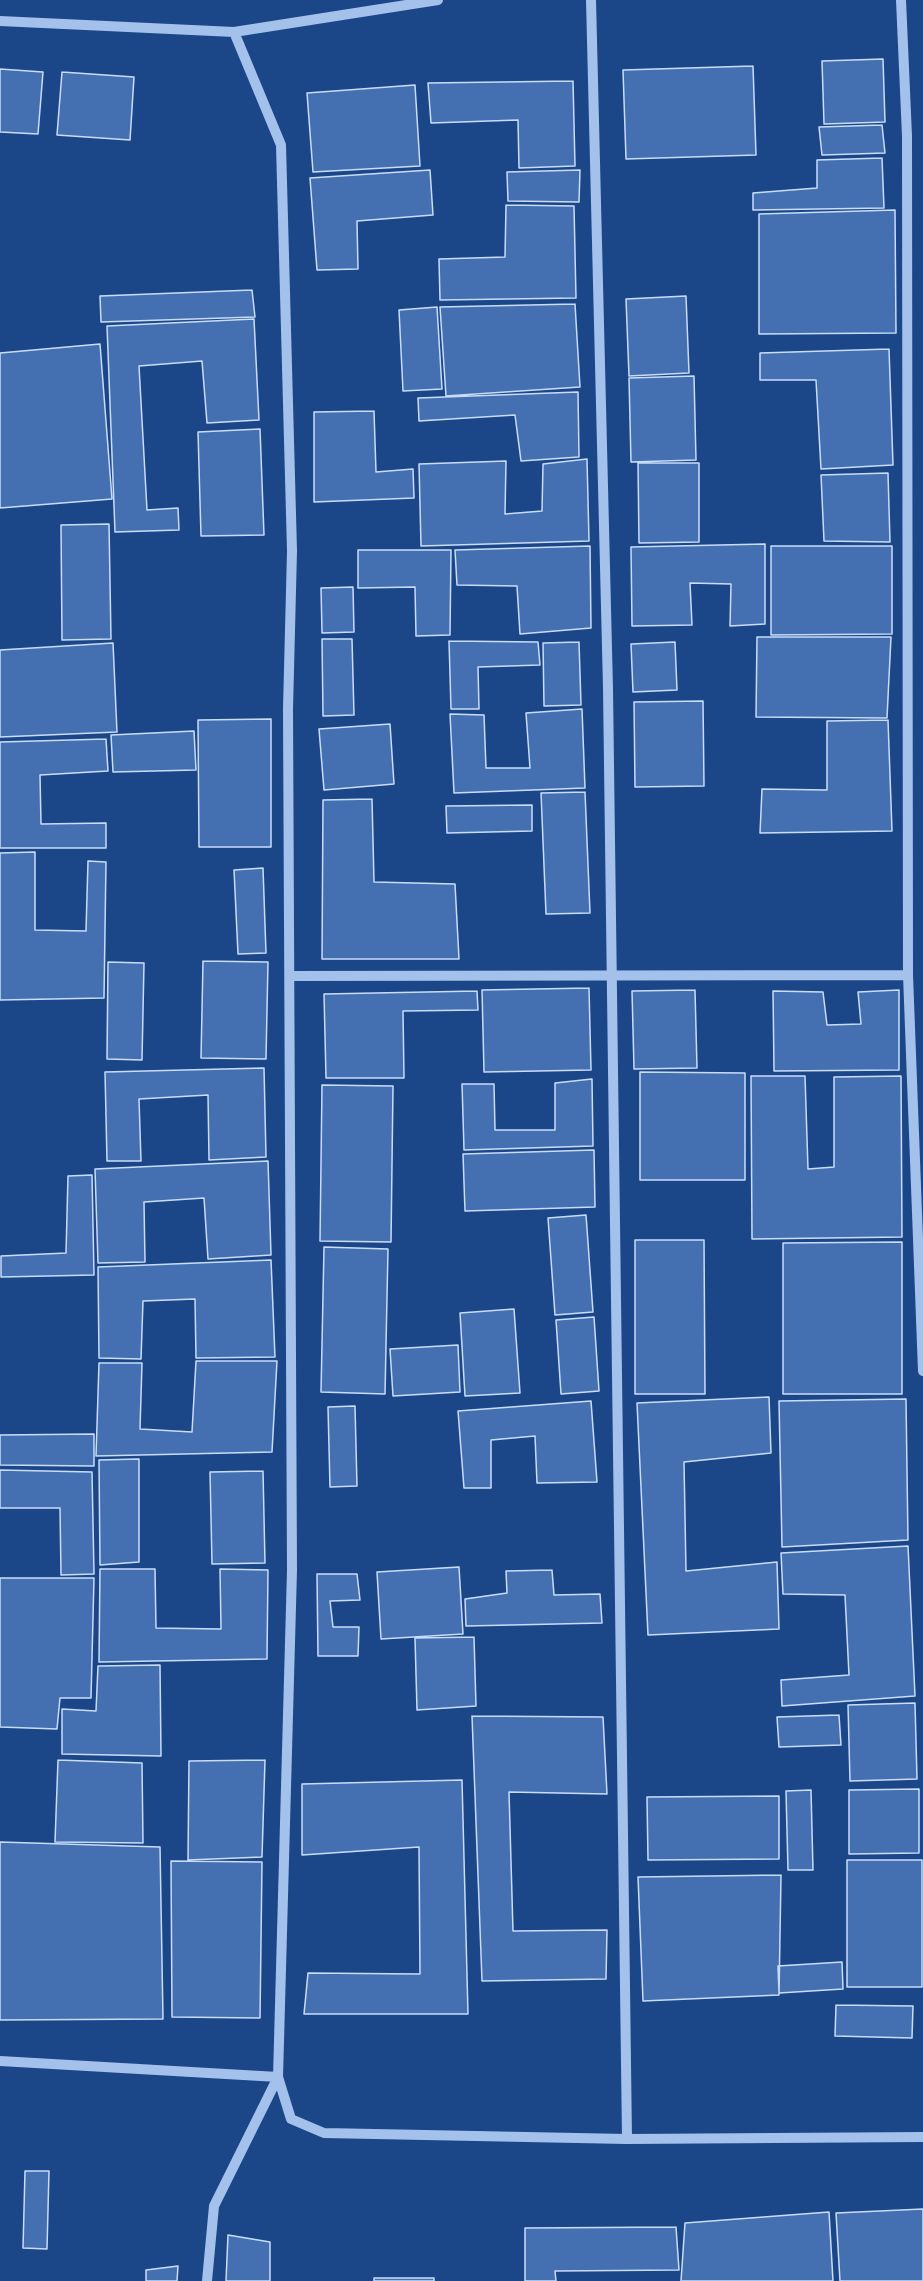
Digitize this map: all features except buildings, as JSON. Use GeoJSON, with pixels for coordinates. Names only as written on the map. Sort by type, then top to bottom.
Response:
{"type":"FeatureCollection","features":[{"type":"Feature","properties":{"kind":"street"},"geometry":{"type":"LineString","coordinates":[[0,21],[234,32],[438,0]]}},
{"type":"Feature","properties":{"kind":"street"},"geometry":{"type":"LineString","coordinates":[[591,0],[608,688],[627,2139]]}},
{"type":"Feature","properties":{"kind":"street"},"geometry":{"type":"LineString","coordinates":[[901,0],[907,136],[908,975],[923,1371]]}},
{"type":"Feature","properties":{"kind":"street"},"geometry":{"type":"LineString","coordinates":[[234,32],[281,145],[292,551],[288,709],[292,1570],[278,2078],[291,2119],[324,2133],[627,2139],[923,2136]]}},
{"type":"Feature","properties":{"kind":"street"},"geometry":{"type":"LineString","coordinates":[[291,976],[908,975]]}},
{"type":"Feature","properties":{"kind":"street"},"geometry":{"type":"LineString","coordinates":[[0,2061],[278,2078]]}},
{"type":"Feature","properties":{"kind":"street"},"geometry":{"type":"LineString","coordinates":[[207,2281],[214,2206],[278,2078]]}}]}
